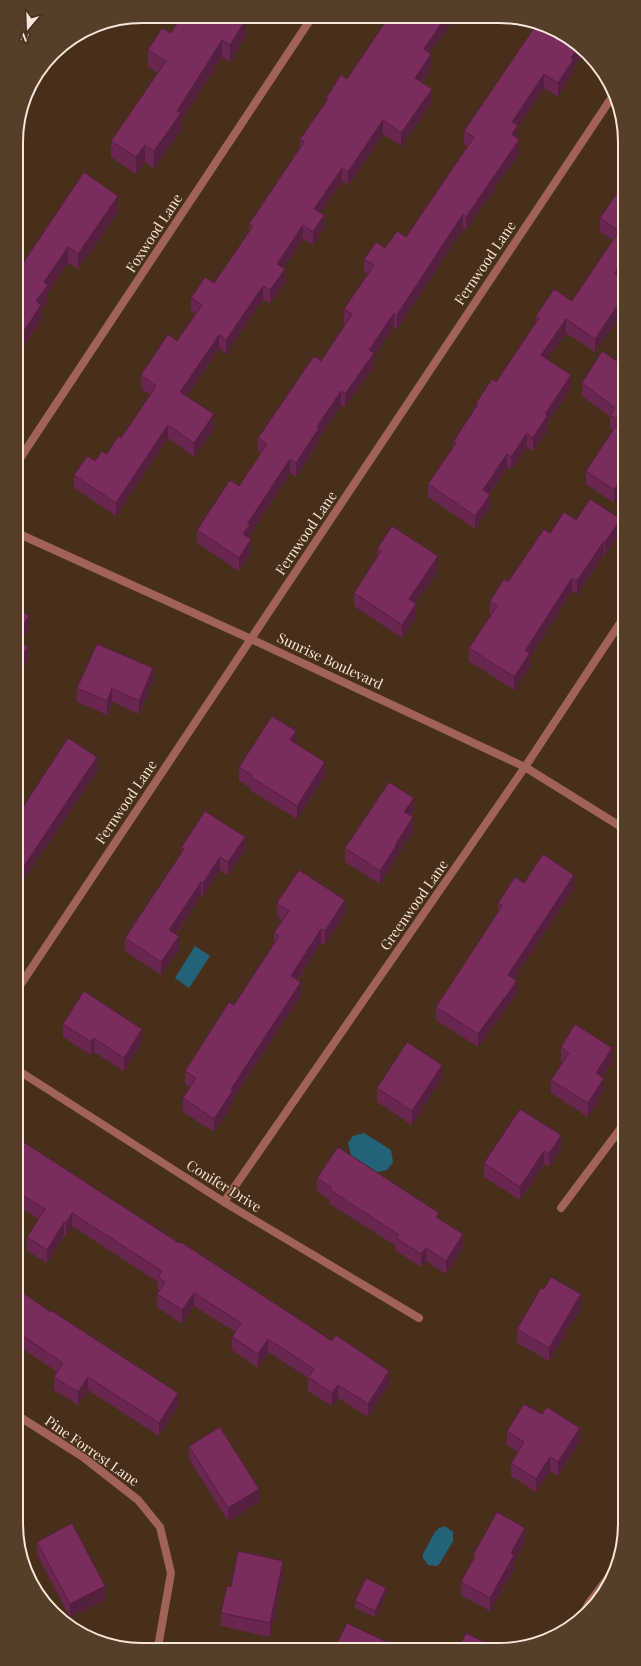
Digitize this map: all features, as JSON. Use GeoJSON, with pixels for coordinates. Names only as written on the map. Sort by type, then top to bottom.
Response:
{"type":"FeatureCollection","features":[{"type":"Feature","properties":{"kind":"street","name":"Foxwood Lane"},"geometry":{"type":"LineString","coordinates":[[23,454],[308,23]]}},
{"type":"Feature","properties":{"kind":"street","name":"Fernwood Lane"},"geometry":{"type":"LineString","coordinates":[[23,981],[610,100]]}},
{"type":"Feature","properties":{"kind":"street","name":"Sunrise Boulevard"},"geometry":{"type":"LineString","coordinates":[[23,535],[525,767],[618,825]]}},
{"type":"Feature","properties":{"kind":"street","name":"Greenwood Lane"},"geometry":{"type":"LineString","coordinates":[[224,1202],[525,767],[618,626]]}},
{"type":"Feature","properties":{"kind":"street","name":"Conifer Drive"},"geometry":{"type":"LineString","coordinates":[[23,1074],[224,1202],[419,1318]]}},
{"type":"Feature","properties":{"kind":"street"},"geometry":{"type":"LineString","coordinates":[[561,1208],[618,1132]]}},
{"type":"Feature","properties":{"kind":"street","name":"Pine Forrest Lane"},"geometry":{"type":"LineString","coordinates":[[23,1418],[84,1457],[138,1500],[160,1527],[171,1573],[159,1643]]}},
{"type":"Feature","properties":{"kind":"water"},"geometry":{"type":"Polygon","coordinates":[[[195,946],[210,956],[189,988],[175,978],[195,946]]]}},
{"type":"Feature","properties":{"kind":"water"},"geometry":{"type":"Polygon","coordinates":[[[364,1133],[391,1150],[393,1162],[387,1170],[377,1172],[351,1155],[348,1143],[353,1136],[364,1133]]]}},
{"type":"Feature","properties":{"kind":"water"},"geometry":{"type":"Polygon","coordinates":[[[445,1526],[453,1532],[453,1541],[437,1566],[428,1565],[423,1558],[423,1554],[435,1532],[439,1528],[445,1526]]]}},
{"type":"Feature","properties":{"kind":"building"},"geometry":{"type":"Polygon","coordinates":[[[177,23],[244,23],[230,45],[222,40],[177,111],[181,113],[154,151],[145,145],[136,157],[111,141],[166,61],[148,50],[162,28],[171,33],[177,23]]]}},
{"type":"Feature","properties":{"kind":"building"},"geometry":{"type":"Polygon","coordinates":[[[385,23],[442,23],[424,49],[431,54],[415,78],[432,89],[401,133],[383,120],[348,172],[342,168],[314,209],[324,215],[313,232],[303,225],[277,264],[285,269],[270,290],[263,286],[226,340],[219,335],[180,392],[214,414],[194,443],[168,425],[116,503],[74,475],[87,456],[95,461],[102,451],[107,454],[118,436],[121,438],[156,386],[141,375],[168,334],[177,341],[202,305],[191,298],[205,277],[214,283],[253,226],[249,224],[304,142],[300,139],[328,99],[326,98],[341,75],[347,79],[385,23]]]}},
{"type":"Feature","properties":{"kind":"building"},"geometry":{"type":"Polygon","coordinates":[[[534,28],[552,35],[575,52],[571,58],[573,60],[558,83],[544,74],[512,122],[518,125],[512,134],[519,140],[466,217],[463,214],[397,315],[394,313],[369,350],[374,353],[345,394],[341,391],[317,427],[319,428],[296,463],[290,459],[248,523],[250,524],[243,534],[251,539],[239,558],[197,530],[230,480],[239,486],[267,444],[258,438],[314,356],[321,361],[352,314],[344,309],[374,265],[364,259],[376,242],[385,248],[397,231],[406,237],[474,137],[464,131],[534,28]]]}},
{"type":"Feature","properties":{"kind":"building"},"geometry":{"type":"Polygon","coordinates":[[[84,172],[118,196],[78,254],[68,247],[44,282],[48,285],[36,301],[41,305],[23,332],[23,263],[84,172]]]}},
{"type":"Feature","properties":{"kind":"building"},"geometry":{"type":"Polygon","coordinates":[[[618,191],[618,230],[600,218],[618,191]]]}},
{"type":"Feature","properties":{"kind":"building"},"geometry":{"type":"Polygon","coordinates":[[[618,232],[618,268],[615,273],[618,275],[618,304],[595,339],[566,319],[541,355],[571,375],[545,414],[547,416],[533,438],[527,433],[511,457],[507,454],[483,490],[490,495],[475,516],[428,484],[456,443],[453,442],[478,404],[476,403],[492,379],[496,382],[539,318],[536,316],[554,289],[572,301],[618,232]]]}},
{"type":"Feature","properties":{"kind":"building"},"geometry":{"type":"Polygon","coordinates":[[[602,351],[618,362],[618,420],[610,415],[615,408],[582,383],[602,351]]]}},
{"type":"Feature","properties":{"kind":"building"},"geometry":{"type":"Polygon","coordinates":[[[618,423],[618,484],[614,490],[586,471],[618,423]]]}},
{"type":"Feature","properties":{"kind":"building"},"geometry":{"type":"Polygon","coordinates":[[[590,499],[618,517],[618,523],[577,581],[572,578],[525,651],[530,653],[514,677],[469,648],[497,606],[490,601],[504,579],[508,582],[544,529],[550,533],[564,512],[576,520],[590,499]]]}},
{"type":"Feature","properties":{"kind":"building"},"geometry":{"type":"Polygon","coordinates":[[[392,526],[438,556],[409,599],[416,604],[402,625],[354,593],[381,551],[377,549],[392,526]]]}},
{"type":"Feature","properties":{"kind":"building"},"geometry":{"type":"Polygon","coordinates":[[[23,612],[29,616],[23,625],[23,612]]]}},
{"type":"Feature","properties":{"kind":"building"},"geometry":{"type":"Polygon","coordinates":[[[23,644],[28,647],[23,654],[23,644]]]}},
{"type":"Feature","properties":{"kind":"building"},"geometry":{"type":"Polygon","coordinates":[[[97,644],[153,668],[139,701],[112,688],[107,701],[77,688],[97,644]]]}},
{"type":"Feature","properties":{"kind":"building"},"geometry":{"type":"Polygon","coordinates":[[[272,716],[296,731],[290,740],[325,762],[297,806],[251,777],[252,775],[239,767],[272,716]]]}},
{"type":"Feature","properties":{"kind":"building"},"geometry":{"type":"Polygon","coordinates":[[[68,738],[97,757],[23,868],[23,807],[68,738]]]}},
{"type":"Feature","properties":{"kind":"building"},"geometry":{"type":"Polygon","coordinates":[[[389,782],[414,798],[404,812],[413,817],[380,871],[345,848],[389,782]]]}},
{"type":"Feature","properties":{"kind":"building"},"geometry":{"type":"Polygon","coordinates":[[[205,811],[245,837],[228,862],[220,857],[203,883],[201,882],[169,930],[179,936],[161,962],[125,938],[184,849],[181,848],[205,811]]]}},
{"type":"Feature","properties":{"kind":"building"},"geometry":{"type":"Polygon","coordinates":[[[543,854],[574,875],[508,975],[517,981],[478,1034],[436,1007],[502,906],[498,903],[515,877],[524,883],[543,854]]]}},
{"type":"Feature","properties":{"kind":"building"},"geometry":{"type":"Polygon","coordinates":[[[299,870],[345,900],[325,931],[321,929],[291,976],[301,982],[231,1089],[233,1090],[214,1119],[183,1098],[196,1078],[185,1071],[229,1002],[234,1005],[279,936],[274,933],[289,911],[277,903],[299,870]]]}},
{"type":"Feature","properties":{"kind":"building"},"geometry":{"type":"Polygon","coordinates":[[[84,991],[142,1029],[124,1058],[94,1038],[91,1042],[63,1024],[84,991]]]}},
{"type":"Feature","properties":{"kind":"building"},"geometry":{"type":"Polygon","coordinates":[[[575,1024],[612,1048],[596,1073],[604,1078],[588,1103],[551,1080],[569,1053],[561,1047],[575,1024]]]}},
{"type":"Feature","properties":{"kind":"building"},"geometry":{"type":"Polygon","coordinates":[[[407,1042],[442,1065],[412,1111],[377,1088],[407,1042]]]}},
{"type":"Feature","properties":{"kind":"building"},"geometry":{"type":"Polygon","coordinates":[[[520,1109],[561,1135],[549,1154],[544,1151],[520,1187],[484,1163],[520,1109]]]}},
{"type":"Feature","properties":{"kind":"building"},"geometry":{"type":"Polygon","coordinates":[[[23,1142],[179,1243],[181,1242],[332,1341],[336,1335],[389,1371],[368,1404],[338,1385],[332,1393],[308,1377],[314,1369],[268,1339],[258,1354],[232,1337],[241,1323],[194,1293],[182,1310],[157,1294],[165,1282],[158,1277],[162,1271],[72,1213],[66,1223],[64,1222],[47,1250],[27,1237],[45,1209],[23,1195],[23,1142]]]}},
{"type":"Feature","properties":{"kind":"building"},"geometry":{"type":"Polygon","coordinates":[[[338,1147],[439,1213],[436,1217],[463,1234],[446,1261],[426,1248],[421,1254],[396,1238],[399,1235],[330,1190],[332,1188],[317,1178],[338,1147]]]}},
{"type":"Feature","properties":{"kind":"building"},"geometry":{"type":"Polygon","coordinates":[[[551,1277],[581,1294],[549,1348],[517,1329],[541,1288],[544,1289],[551,1277]]]}},
{"type":"Feature","properties":{"kind":"building"},"geometry":{"type":"Polygon","coordinates":[[[23,1293],[178,1393],[159,1423],[88,1377],[78,1392],[54,1377],[63,1363],[23,1336],[23,1293]]]}},
{"type":"Feature","properties":{"kind":"building"},"geometry":{"type":"Polygon","coordinates":[[[524,1404],[542,1414],[547,1407],[580,1428],[558,1462],[550,1457],[536,1479],[511,1463],[524,1442],[507,1431],[524,1404]]]}},
{"type":"Feature","properties":{"kind":"building"},"geometry":{"type":"Polygon","coordinates":[[[220,1427],[259,1489],[228,1508],[189,1446],[220,1427]]]}},
{"type":"Feature","properties":{"kind":"building"},"geometry":{"type":"Polygon","coordinates":[[[497,1512],[525,1528],[511,1553],[514,1555],[490,1598],[461,1582],[475,1556],[473,1555],[497,1512]]]}},
{"type":"Feature","properties":{"kind":"building"},"geometry":{"type":"Polygon","coordinates":[[[72,1523],[105,1586],[70,1604],[37,1542],[72,1523]]]}},
{"type":"Feature","properties":{"kind":"building"},"geometry":{"type":"Polygon","coordinates":[[[238,1551],[283,1561],[270,1623],[221,1613],[227,1586],[231,1587],[238,1551]]]}},
{"type":"Feature","properties":{"kind":"building"},"geometry":{"type":"Polygon","coordinates":[[[366,1578],[386,1588],[375,1611],[355,1601],[366,1578]]]}},
{"type":"Feature","properties":{"kind":"building"},"geometry":{"type":"Polygon","coordinates":[[[347,1623],[389,1643],[337,1643],[347,1623]]]}},
{"type":"Feature","properties":{"kind":"building"},"geometry":{"type":"Polygon","coordinates":[[[466,1633],[486,1643],[461,1643],[466,1633]]]}}]}
